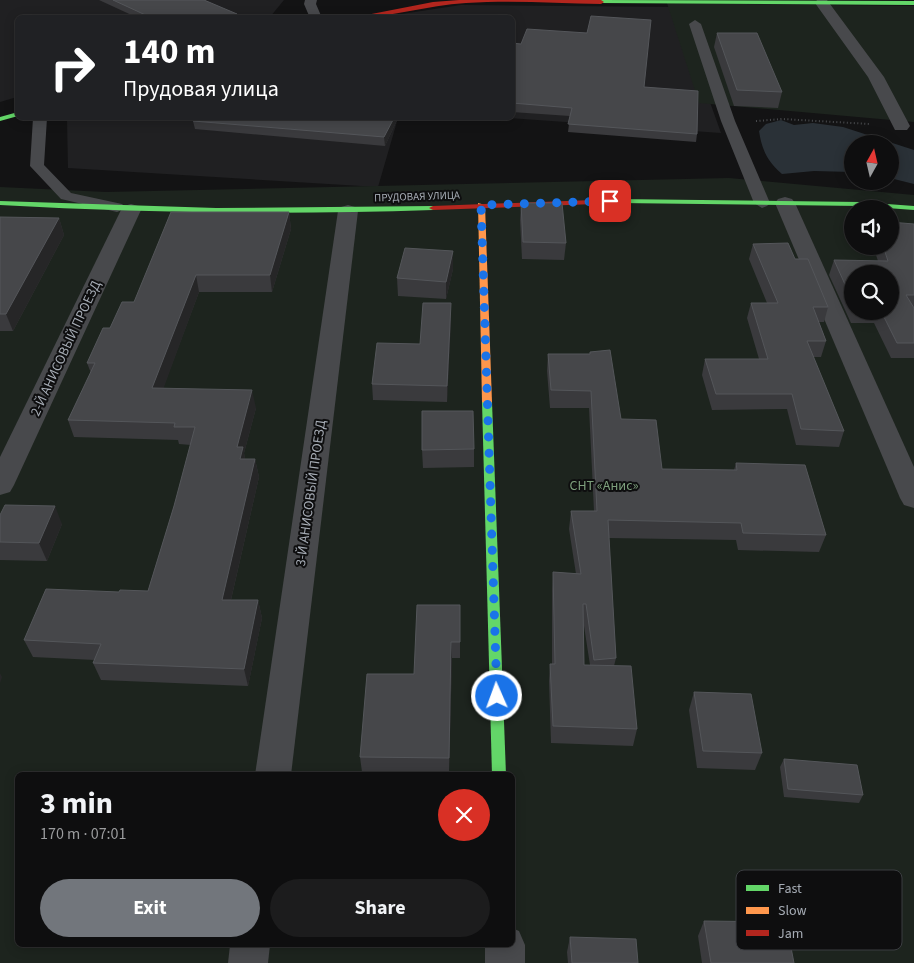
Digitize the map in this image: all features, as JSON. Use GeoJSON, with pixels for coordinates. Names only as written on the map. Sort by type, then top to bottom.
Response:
{"type":"FeatureCollection","features":[{"type":"Feature","properties":{"kind":"street"},"geometry":{"type":"LineString","coordinates":[[371,15],[433,4],[468,1],[914,3]]}},
{"type":"Feature","properties":{"kind":"street"},"geometry":{"type":"LineString","coordinates":[[822,3],[876,77],[900,126]]}},
{"type":"Feature","properties":{"kind":"street"},"geometry":{"type":"LineString","coordinates":[[0,119],[15,115]]}},
{"type":"Feature","properties":{"kind":"street","name":"ПРУДОВАЯ УЛИЦА"},"geometry":{"type":"LineString","coordinates":[[0,203],[131,210],[348,211],[591,201],[774,203],[914,208]]}},
{"type":"Feature","properties":{"kind":"street"},"geometry":{"type":"LineString","coordinates":[[774,203],[914,498]]}},
{"type":"Feature","properties":{"kind":"street"},"geometry":{"type":"LineString","coordinates":[[481,205],[499,772]]}},
{"type":"Feature","properties":{"kind":"street","name":"2-Й АНИСОВЫЙ ПРОЕЗД"},"geometry":{"type":"LineString","coordinates":[[0,485],[131,210]]}},
{"type":"Feature","properties":{"kind":"street","name":"3-Й АНИСОВЫЙ ПРОЕЗД"},"geometry":{"type":"LineString","coordinates":[[273,772],[348,211]]}},
{"type":"Feature","properties":{"kind":"street"},"geometry":{"type":"LineString","coordinates":[[248,963],[250,947]]}},
{"type":"Feature","properties":{"kind":"street"},"geometry":{"type":"LineString","coordinates":[[505,947],[505,963]]}},
{"type":"Feature","properties":{"kind":"lane"},"geometry":{"type":"LineString","coordinates":[[311,0],[310,4],[315,15]]}},
{"type":"Feature","properties":{"kind":"lane"},"geometry":{"type":"LineString","coordinates":[[695,24],[728,121],[774,203]]}},
{"type":"Feature","properties":{"kind":"lane"},"geometry":{"type":"LineString","coordinates":[[40,120],[37,166],[66,196],[131,210]]}},
{"type":"Feature","properties":{"kind":"path"},"geometry":{"type":"LineString","coordinates":[[728,121],[782,119],[900,126]]}},
{"type":"Feature","properties":{"kind":"shaded area"},"geometry":{"type":"Polygon","coordinates":[[[0,0],[284,0],[272,15],[15,15],[15,98],[0,102],[0,0]]]}},
{"type":"Feature","properties":{"kind":"shaded area"},"geometry":{"type":"Polygon","coordinates":[[[461,5],[676,7],[721,133],[515,118],[515,15],[395,15],[461,5]]]}},
{"type":"Feature","properties":{"kind":"shaded area"},"geometry":{"type":"Polygon","coordinates":[[[67,120],[397,120],[378,187],[68,168],[67,120]]]}},
{"type":"Feature","properties":{"kind":"shaded area"},"geometry":{"type":"Polygon","coordinates":[[[781,120],[794,125],[813,123],[843,127],[868,135],[844,135],[844,172],[814,171],[782,174],[766,155],[762,144],[759,131],[766,124],[781,120]]]}},
{"type":"Feature","properties":{"kind":"shaded area"},"geometry":{"type":"Polygon","coordinates":[[[899,145],[914,150],[914,184],[899,180],[899,145]]]}},
{"type":"Feature","properties":{"kind":"green space"},"geometry":{"type":"Polygon","coordinates":[[[667,3],[914,6],[914,122],[699,103],[667,3]]]}},
{"type":"Feature","properties":{"kind":"green space","name":"СНТ «Анис»"},"geometry":{"type":"Polygon","coordinates":[[[729,178],[914,195],[914,963],[0,963],[0,187],[106,192],[729,178]]]}},
{"type":"Feature","properties":{"kind":"building"},"geometry":{"type":"Polygon","coordinates":[[[113,0],[204,0],[237,14],[234,15],[146,15],[113,0]]]}},
{"type":"Feature","properties":{"kind":"building"},"geometry":{"type":"Polygon","coordinates":[[[591,16],[651,20],[644,87],[698,91],[697,134],[568,124],[572,108],[515,103],[515,43],[521,44],[527,29],[587,33],[591,16]]]}},
{"type":"Feature","properties":{"kind":"building"},"geometry":{"type":"Polygon","coordinates":[[[717,33],[757,33],[782,92],[737,90],[717,33]]]}},
{"type":"Feature","properties":{"kind":"building"},"geometry":{"type":"Polygon","coordinates":[[[194,120],[393,120],[384,137],[194,120]]]}},
{"type":"Feature","properties":{"kind":"building"},"geometry":{"type":"Polygon","coordinates":[[[521,203],[562,203],[566,243],[523,242],[521,203]]]}},
{"type":"Feature","properties":{"kind":"building"},"geometry":{"type":"Polygon","coordinates":[[[171,212],[289,212],[270,275],[196,275],[152,388],[252,390],[237,447],[243,447],[240,459],[255,459],[222,600],[258,600],[244,669],[93,663],[101,644],[24,640],[46,589],[119,592],[120,590],[148,591],[174,506],[195,427],[174,427],[175,423],[68,420],[95,363],[87,363],[103,328],[110,328],[122,302],[134,302],[171,212]]]}},
{"type":"Feature","properties":{"kind":"building"},"geometry":{"type":"Polygon","coordinates":[[[0,217],[59,218],[6,314],[0,314],[0,217]]]}},
{"type":"Feature","properties":{"kind":"building"},"geometry":{"type":"Polygon","coordinates":[[[899,223],[914,224],[914,295],[906,295],[914,308],[914,343],[897,343],[886,320],[899,320],[899,265],[844,265],[844,282],[834,260],[888,261],[886,255],[899,255],[899,223]]]}},
{"type":"Feature","properties":{"kind":"building"},"geometry":{"type":"Polygon","coordinates":[[[788,243],[795,259],[808,259],[828,307],[813,307],[826,341],[807,341],[844,431],[801,429],[792,394],[716,394],[705,359],[768,359],[751,303],[778,303],[753,244],[788,243]]]}},
{"type":"Feature","properties":{"kind":"building"},"geometry":{"type":"Polygon","coordinates":[[[405,248],[453,251],[446,282],[397,278],[405,248]]]}},
{"type":"Feature","properties":{"kind":"building"},"geometry":{"type":"Polygon","coordinates":[[[423,303],[451,303],[447,386],[372,384],[377,343],[420,344],[423,303]]]}},
{"type":"Feature","properties":{"kind":"building"},"geometry":{"type":"Polygon","coordinates":[[[610,350],[621,419],[656,420],[662,469],[737,470],[736,463],[805,465],[826,535],[743,533],[741,523],[608,520],[616,658],[594,660],[586,604],[583,604],[584,665],[631,666],[637,729],[553,726],[550,664],[555,664],[553,572],[581,574],[571,511],[597,511],[591,391],[551,390],[548,354],[590,354],[590,352],[610,350]]]}},
{"type":"Feature","properties":{"kind":"building"},"geometry":{"type":"Polygon","coordinates":[[[422,411],[473,411],[474,449],[422,450],[422,411]]]}},
{"type":"Feature","properties":{"kind":"building"},"geometry":{"type":"Polygon","coordinates":[[[5,505],[55,506],[39,543],[0,542],[0,515],[5,505]]]}},
{"type":"Feature","properties":{"kind":"building"},"geometry":{"type":"Polygon","coordinates":[[[417,605],[460,605],[460,642],[451,642],[449,758],[360,757],[367,674],[414,674],[417,605]]]}},
{"type":"Feature","properties":{"kind":"building"},"geometry":{"type":"Polygon","coordinates":[[[694,692],[751,694],[762,753],[703,751],[694,692]]]}},
{"type":"Feature","properties":{"kind":"building"},"geometry":{"type":"Polygon","coordinates":[[[784,759],[857,765],[863,795],[788,789],[784,759]]]}},
{"type":"Feature","properties":{"kind":"building"},"geometry":{"type":"Polygon","coordinates":[[[704,921],[736,921],[736,950],[791,950],[794,963],[711,963],[704,921]]]}},
{"type":"Feature","properties":{"kind":"building"},"geometry":{"type":"Polygon","coordinates":[[[570,937],[636,939],[638,963],[572,963],[570,937]]]}},
{"type":"Feature","properties":{"kind":"traffic: fast"},"geometry":{"type":"LineString","coordinates":[[601,2],[914,3]]}},
{"type":"Feature","properties":{"kind":"traffic: fast"},"geometry":{"type":"LineString","coordinates":[[0,119],[15,115]]}},
{"type":"Feature","properties":{"kind":"traffic: fast"},"geometry":{"type":"LineString","coordinates":[[619,201],[860,204],[914,208]]}},
{"type":"Feature","properties":{"kind":"traffic: fast"},"geometry":{"type":"LineString","coordinates":[[0,203],[216,210],[433,208]]}},
{"type":"Feature","properties":{"kind":"traffic: fast"},"geometry":{"type":"LineString","coordinates":[[487,402],[499,772]]}},
{"type":"Feature","properties":{"kind":"traffic: slow"},"geometry":{"type":"LineString","coordinates":[[481,205],[487,402]]}},
{"type":"Feature","properties":{"kind":"traffic: jam"},"geometry":{"type":"LineString","coordinates":[[371,15],[433,4],[468,1],[601,2]]}},
{"type":"Feature","properties":{"kind":"traffic: jam"},"geometry":{"type":"LineString","coordinates":[[433,208],[619,201]]}},
{"type":"Feature","properties":{"kind":"route"},"geometry":{"type":"LineString","coordinates":[[497,696],[481,205],[610,201]]}}]}
